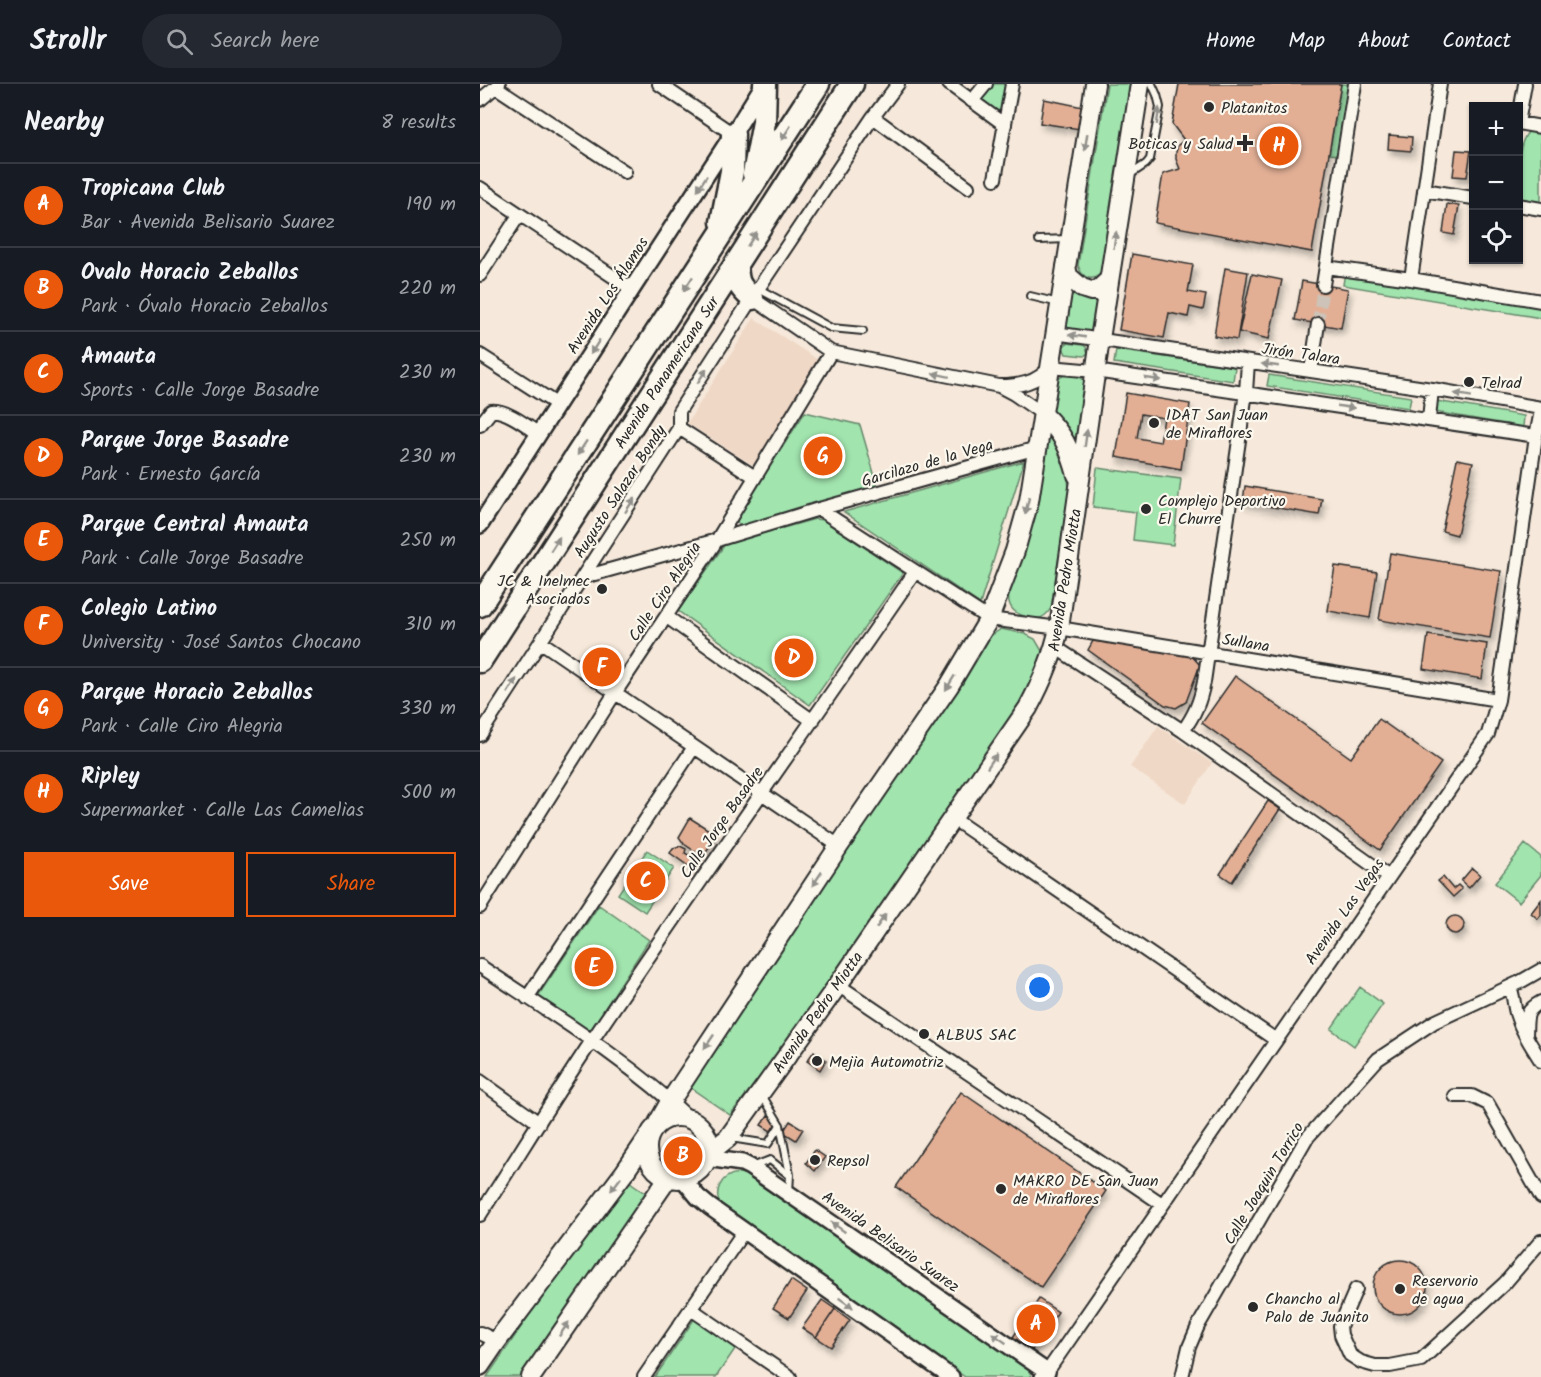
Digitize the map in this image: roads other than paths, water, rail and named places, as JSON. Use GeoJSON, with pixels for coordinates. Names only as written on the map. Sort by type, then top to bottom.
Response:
{"type":"FeatureCollection","features":[{"type":"Feature","properties":{"kind":"highway"},"geometry":{"type":"LineString","coordinates":[[752,184],[764,122],[764,84]]}},
{"type":"Feature","properties":{"kind":"highway","name":"Avenida Panamericana Sur"},"geometry":{"type":"LineString","coordinates":[[480,605],[818,84]]}},
{"type":"Feature","properties":{"kind":"highway","name":"Avenida Panamericana Sur"},"geometry":{"type":"LineString","coordinates":[[480,661],[852,84]]}},
{"type":"Feature","properties":{"kind":"highway"},"geometry":{"type":"LineString","coordinates":[[720,235],[732,171],[733,134]]}},
{"type":"Feature","properties":{"kind":"highway"},"geometry":{"type":"LineString","coordinates":[[736,264],[740,287],[756,294]]}},
{"type":"Feature","properties":{"kind":"main road"},"geometry":{"type":"LineString","coordinates":[[480,1366],[654,1130],[669,1118],[680,1117],[691,1120],[705,1133],[709,1143],[708,1155],[700,1170],[690,1177],[676,1178],[658,1173],[648,1157],[647,1143],[654,1130],[670,1100],[839,846],[949,686],[989,619],[1015,551],[1029,501],[1095,84]]}},
{"type":"Feature","properties":{"kind":"main road","name":"Avenida Pedro Miotta"},"geometry":{"type":"LineString","coordinates":[[708,1155],[728,1138],[838,985],[1028,708],[1043,681],[1059,628],[1095,371],[1140,84]]}},
{"type":"Feature","properties":{"kind":"main road"},"geometry":{"type":"LineString","coordinates":[[1066,266],[1068,276],[1082,288],[1091,291],[1097,291],[1109,280]]}},
{"type":"Feature","properties":{"kind":"main road"},"geometry":{"type":"LineString","coordinates":[[1043,414],[1064,438],[1079,483]]}},
{"type":"Feature","properties":{"kind":"main road"},"geometry":{"type":"LineString","coordinates":[[531,1377],[676,1178]]}},
{"type":"Feature","properties":{"kind":"street"},"geometry":{"type":"LineString","coordinates":[[659,84],[733,134]]}},
{"type":"Feature","properties":{"kind":"street","name":"Avenida Los Álamos"},"geometry":{"type":"LineString","coordinates":[[480,525],[764,84]]}},
{"type":"Feature","properties":{"kind":"street","name":"Augusto Salazar Bondy"},"geometry":{"type":"LineString","coordinates":[[480,735],[679,428],[679,411],[873,117],[898,84]]}},
{"type":"Feature","properties":{"kind":"street"},"geometry":{"type":"LineString","coordinates":[[949,84],[1005,125]]}},
{"type":"Feature","properties":{"kind":"street"},"geometry":{"type":"LineString","coordinates":[[972,101],[986,84]]}},
{"type":"Feature","properties":{"kind":"street"},"geometry":{"type":"LineString","coordinates":[[995,179],[1012,84]]}},
{"type":"Feature","properties":{"kind":"street"},"geometry":{"type":"LineString","coordinates":[[1323,285],[1355,84]]}},
{"type":"Feature","properties":{"kind":"street"},"geometry":{"type":"LineString","coordinates":[[1411,279],[1440,84]]}},
{"type":"Feature","properties":{"kind":"street"},"geometry":{"type":"LineString","coordinates":[[1522,102],[1525,84]]}},
{"type":"Feature","properties":{"kind":"street"},"geometry":{"type":"LineString","coordinates":[[480,100],[498,85],[625,172]]}},
{"type":"Feature","properties":{"kind":"street"},"geometry":{"type":"LineString","coordinates":[[873,117],[968,187]]}},
{"type":"Feature","properties":{"kind":"street"},"geometry":{"type":"LineString","coordinates":[[1523,124],[1541,127]]}},
{"type":"Feature","properties":{"kind":"street"},"geometry":{"type":"LineString","coordinates":[[480,188],[632,289]]}},
{"type":"Feature","properties":{"kind":"street"},"geometry":{"type":"LineString","coordinates":[[1424,190],[1469,197]]}},
{"type":"Feature","properties":{"kind":"street"},"geometry":{"type":"LineString","coordinates":[[1523,206],[1541,208]]}},
{"type":"Feature","properties":{"kind":"street"},"geometry":{"type":"LineString","coordinates":[[480,274],[519,215]]}},
{"type":"Feature","properties":{"kind":"street"},"geometry":{"type":"LineString","coordinates":[[1326,267],[1541,301]]}},
{"type":"Feature","properties":{"kind":"street"},"geometry":{"type":"LineString","coordinates":[[756,294],[831,352],[999,386],[1017,386],[1026,383],[1044,375],[1050,367],[1095,371],[1536,435]]}},
{"type":"Feature","properties":{"kind":"street"},"geometry":{"type":"LineString","coordinates":[[1311,371],[1317,324]]}},
{"type":"Feature","properties":{"kind":"street","name":"Jirón Talara"},"geometry":{"type":"LineString","coordinates":[[1055,333],[1432,389],[1541,410]]}},
{"type":"Feature","properties":{"kind":"street","name":"Calle Ciro Alegria"},"geometry":{"type":"LineString","coordinates":[[480,907],[615,693],[717,540],[831,352]]}},
{"type":"Feature","properties":{"kind":"street"},"geometry":{"type":"LineString","coordinates":[[480,355],[558,405]]}},
{"type":"Feature","properties":{"kind":"street"},"geometry":{"type":"LineString","coordinates":[[1183,731],[1193,718],[1200,703],[1209,653],[1246,392],[1248,362]]}},
{"type":"Feature","properties":{"kind":"street"},"geometry":{"type":"LineString","coordinates":[[999,386],[1043,414]]}},
{"type":"Feature","properties":{"kind":"street"},"geometry":{"type":"LineString","coordinates":[[1429,419],[1432,389]]}},
{"type":"Feature","properties":{"kind":"street"},"geometry":{"type":"LineString","coordinates":[[480,425],[491,411],[496,410],[517,419],[539,434]]}},
{"type":"Feature","properties":{"kind":"street","name":"Avenida Las Vegas"},"geometry":{"type":"LineString","coordinates":[[1045,1374],[1488,734],[1498,700],[1541,410]]}},
{"type":"Feature","properties":{"kind":"street"},"geometry":{"type":"LineString","coordinates":[[679,428],[755,477]]}},
{"type":"Feature","properties":{"kind":"street","name":"Garcilazo de la Vega"},"geometry":{"type":"LineString","coordinates":[[584,577],[1037,448]]}},
{"type":"Feature","properties":{"kind":"street"},"geometry":{"type":"LineString","coordinates":[[819,509],[989,619]]}},
{"type":"Feature","properties":{"kind":"street","name":"Calle Jorge Basadre"},"geometry":{"type":"LineString","coordinates":[[480,1215],[591,1041],[915,572]]}},
{"type":"Feature","properties":{"kind":"street"},"geometry":{"type":"LineString","coordinates":[[667,617],[813,721]]}},
{"type":"Feature","properties":{"kind":"street","name":"Sullana"},"geometry":{"type":"LineString","coordinates":[[989,619],[1059,628],[1498,700]]}},
{"type":"Feature","properties":{"kind":"street"},"geometry":{"type":"LineString","coordinates":[[541,642],[839,846]]}},
{"type":"Feature","properties":{"kind":"street"},"geometry":{"type":"LineString","coordinates":[[1055,647],[1183,731],[1389,877]]}},
{"type":"Feature","properties":{"kind":"street"},"geometry":{"type":"LineString","coordinates":[[527,998],[694,747]]}},
{"type":"Feature","properties":{"kind":"street"},"geometry":{"type":"LineString","coordinates":[[952,818],[1276,1040]]}},
{"type":"Feature","properties":{"kind":"street"},"geometry":{"type":"LineString","coordinates":[[480,966],[634,1071],[691,1120]]}},
{"type":"Feature","properties":{"kind":"street","name":"Calle Joaquin Torrico"},"geometry":{"type":"LineString","coordinates":[[1182,1377],[1189,1347],[1198,1326],[1306,1139],[1378,1059],[1434,1022],[1541,970]]}},
{"type":"Feature","properties":{"kind":"street"},"geometry":{"type":"LineString","coordinates":[[838,985],[1162,1204]]}},
{"type":"Feature","properties":{"kind":"street"},"geometry":{"type":"LineString","coordinates":[[1510,987],[1514,997],[1516,1016],[1526,1036],[1537,1046],[1541,1061]]}},
{"type":"Feature","properties":{"kind":"street"},"geometry":{"type":"LineString","coordinates":[[1526,1036],[1528,1011],[1541,1002]]}},
{"type":"Feature","properties":{"kind":"street"},"geometry":{"type":"LineString","coordinates":[[480,1081],[539,1123]]}},
{"type":"Feature","properties":{"kind":"street"},"geometry":{"type":"LineString","coordinates":[[1455,1096],[1472,1095],[1488,1104],[1541,1197]]}},
{"type":"Feature","properties":{"kind":"street","name":"Avenida Belisario Suarez"},"geometry":{"type":"LineString","coordinates":[[708,1155],[750,1167],[1045,1374]]}},
{"type":"Feature","properties":{"kind":"street"},"geometry":{"type":"LineString","coordinates":[[676,1178],[744,1232],[951,1377]]}},
{"type":"Feature","properties":{"kind":"street"},"geometry":{"type":"LineString","coordinates":[[644,1377],[744,1232]]}},
{"type":"Feature","properties":{"kind":"street"},"geometry":{"type":"LineString","coordinates":[[1356,1289],[1340,1326],[1341,1335],[1350,1354],[1361,1362],[1375,1366],[1390,1366],[1421,1360],[1505,1283],[1541,1241]]}},
{"type":"Feature","properties":{"kind":"street"},"geometry":{"type":"LineString","coordinates":[[691,1309],[790,1377]]}},
{"type":"Feature","properties":{"kind":"street"},"geometry":{"type":"LineString","coordinates":[[480,1333],[497,1341]]}},
{"type":"Feature","properties":{"kind":"lane"},"geometry":{"type":"LineString","coordinates":[[1125,177],[1150,159],[1160,107],[1152,84]]}},
{"type":"Feature","properties":{"kind":"lane"},"geometry":{"type":"LineString","coordinates":[[1039,240],[1070,239]]}},
{"type":"Feature","properties":{"kind":"lane"},"geometry":{"type":"LineString","coordinates":[[756,294],[831,328],[863,331]]}},
{"type":"Feature","properties":{"kind":"lane"},"geometry":{"type":"LineString","coordinates":[[1030,296],[1060,303]]}},
{"type":"Feature","properties":{"kind":"lane"},"geometry":{"type":"LineString","coordinates":[[761,1092],[780,1125],[790,1175],[789,1193]]}},
{"type":"Feature","properties":{"kind":"lane"},"geometry":{"type":"LineString","coordinates":[[780,1125],[768,1144],[770,1160],[790,1175]]}},
{"type":"Feature","properties":{"kind":"lane"},"geometry":{"type":"LineString","coordinates":[[728,1138],[768,1144]]}},
{"type":"Feature","properties":{"kind":"lane"},"geometry":{"type":"LineString","coordinates":[[750,1167],[770,1160]]}},
{"type":"Feature","properties":{"kind":"tunnel"},"geometry":{"type":"LineString","coordinates":[[1318,324],[1323,285]]}},
{"type":"Feature","properties":{"kind":"place","name":"Platanitos"},"geometry":{"type":"Point","coordinates":[1209,107]}},
{"type":"Feature","properties":{"kind":"place","name":"Boticas y Salud"},"geometry":{"type":"Point","coordinates":[1245,143]}},
{"type":"Feature","properties":{"kind":"place","name":"Ripley"},"geometry":{"type":"Point","coordinates":[1279,146]}},
{"type":"Feature","properties":{"kind":"place","name":"Telrad"},"geometry":{"type":"Point","coordinates":[1469,382]}},
{"type":"Feature","properties":{"kind":"place","name":"IDAT San Juan de Miraflores"},"geometry":{"type":"Point","coordinates":[1154,423]}},
{"type":"Feature","properties":{"kind":"place","name":"Parque Horacio Zeballos"},"geometry":{"type":"Point","coordinates":[823,456]}},
{"type":"Feature","properties":{"kind":"place","name":"Complejo Deportivo El Churre"},"geometry":{"type":"Point","coordinates":[1146,509]}},
{"type":"Feature","properties":{"kind":"place","name":"JC & Inelmec Asociados"},"geometry":{"type":"Point","coordinates":[602,589]}},
{"type":"Feature","properties":{"kind":"place","name":"Parque Jorge Basadre"},"geometry":{"type":"Point","coordinates":[794,658]}},
{"type":"Feature","properties":{"kind":"place","name":"Colegio Latino"},"geometry":{"type":"Point","coordinates":[602,667]}},
{"type":"Feature","properties":{"kind":"place","name":"Amauta"},"geometry":{"type":"Point","coordinates":[646,881]}},
{"type":"Feature","properties":{"kind":"place","name":"Parque Central Amauta"},"geometry":{"type":"Point","coordinates":[594,967]}},
{"type":"Feature","properties":{"kind":"place","name":"ALBUS SAC"},"geometry":{"type":"Point","coordinates":[924,1034]}},
{"type":"Feature","properties":{"kind":"place","name":"Mejia Automotriz"},"geometry":{"type":"Point","coordinates":[817,1061]}},
{"type":"Feature","properties":{"kind":"place","name":"Ovalo Horacio Zeballos"},"geometry":{"type":"Point","coordinates":[683,1156]}},
{"type":"Feature","properties":{"kind":"place","name":"Repsol"},"geometry":{"type":"Point","coordinates":[815,1160]}},
{"type":"Feature","properties":{"kind":"place","name":"MAKRO DE San Juan de Miraflores"},"geometry":{"type":"Point","coordinates":[1001,1189]}},
{"type":"Feature","properties":{"kind":"place","name":"Reservorio de agua"},"geometry":{"type":"Point","coordinates":[1400,1289]}},
{"type":"Feature","properties":{"kind":"place","name":"Chancho al Palo de Juanito"},"geometry":{"type":"Point","coordinates":[1253,1307]}},
{"type":"Feature","properties":{"kind":"place","name":"Tropicana Club"},"geometry":{"type":"Point","coordinates":[1036,1324]}}]}
